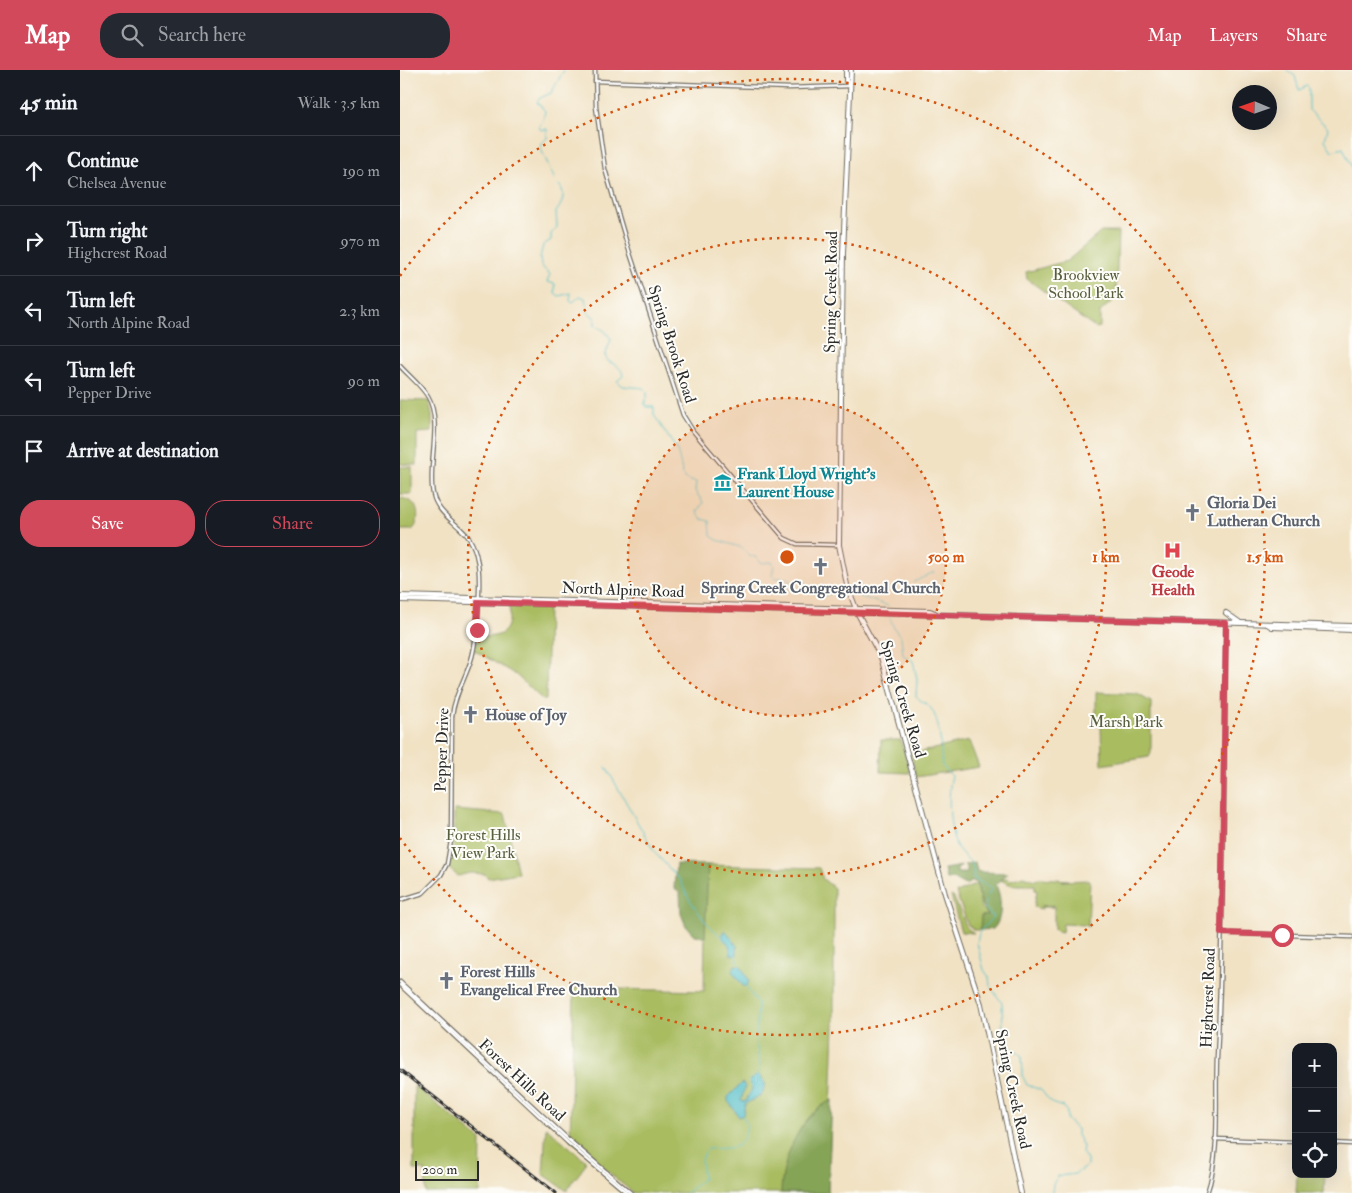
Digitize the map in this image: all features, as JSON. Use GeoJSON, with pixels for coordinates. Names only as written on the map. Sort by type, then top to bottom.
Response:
{"type":"FeatureCollection","features":[{"type":"Feature","properties":{"kind":"main road","name":"Spring Creek Road"},"geometry":{"type":"LineString","coordinates":[[846,70],[846,81],[849,85]]}},
{"type":"Feature","properties":{"kind":"main road","name":"Spring Creek Road"},"geometry":{"type":"LineString","coordinates":[[851,70],[842,313],[839,545],[844,576],[858,612],[880,653],[896,706],[945,894],[981,1004],[1021,1193]]}},
{"type":"Feature","properties":{"kind":"main road","name":"North Alpine Road"},"geometry":{"type":"LineString","coordinates":[[400,596],[858,612],[1352,626]]}},
{"type":"Feature","properties":{"kind":"main road","name":"North Alpine Road"},"geometry":{"type":"LineString","coordinates":[[400,600],[478,600]]}},
{"type":"Feature","properties":{"kind":"main road"},"geometry":{"type":"LineString","coordinates":[[854,602],[867,610]]}},
{"type":"Feature","properties":{"kind":"main road","name":"North Alpine Road"},"geometry":{"type":"LineString","coordinates":[[858,612],[867,610],[930,611],[934,613]]}},
{"type":"Feature","properties":{"kind":"main road"},"geometry":{"type":"LineString","coordinates":[[1226,613],[1241,623]]}},
{"type":"Feature","properties":{"kind":"main road","name":"North Alpine Road"},"geometry":{"type":"LineString","coordinates":[[1267,624],[1272,627],[1352,630]]}},
{"type":"Feature","properties":{"kind":"street","name":"Spring Brook Road"},"geometry":{"type":"LineString","coordinates":[[595,70],[596,107],[605,169],[627,244],[683,415],[693,431],[784,538],[797,544],[839,545]]}},
{"type":"Feature","properties":{"kind":"street"},"geometry":{"type":"LineString","coordinates":[[595,81],[789,88],[849,85]]}},
{"type":"Feature","properties":{"kind":"street","name":"Pepper Drive"},"geometry":{"type":"LineString","coordinates":[[400,366],[427,395],[432,407],[433,495],[441,510],[469,538],[478,560],[476,640],[472,658],[453,703],[451,841],[449,858],[441,875],[428,889],[423,893],[400,900]]}},
{"type":"Feature","properties":{"kind":"street","name":"Highcrest Road"},"geometry":{"type":"LineString","coordinates":[[1207,1193],[1213,1173],[1221,933],[1226,623]]}},
{"type":"Feature","properties":{"kind":"street"},"geometry":{"type":"LineString","coordinates":[[1221,933],[1352,937]]}},
{"type":"Feature","properties":{"kind":"street","name":"Forest Hills Road"},"geometry":{"type":"LineString","coordinates":[[400,984],[539,1114],[631,1193]]}},
{"type":"Feature","properties":{"kind":"street"},"geometry":{"type":"LineString","coordinates":[[1214,1138],[1292,1142]]}},
{"type":"Feature","properties":{"kind":"street"},"geometry":{"type":"LineString","coordinates":[[1337,1143],[1352,1144]]}},
{"type":"Feature","properties":{"kind":"street","name":"Forest Hills Road"},"geometry":{"type":"LineString","coordinates":[[614,1180],[627,1193]]}},
{"type":"Feature","properties":{"kind":"green space","name":"Brookview School Park"},"geometry":{"type":"Polygon","coordinates":[[[1101,232],[1118,232],[1116,298],[1100,312],[1100,327],[1095,328],[1027,279],[1026,272],[1067,261],[1101,232]]]}},
{"type":"Feature","properties":{"kind":"green space"},"geometry":{"type":"Polygon","coordinates":[[[400,400],[429,401],[432,415],[432,432],[417,433],[417,465],[400,464],[400,400]]]}},
{"type":"Feature","properties":{"kind":"green space"},"geometry":{"type":"Polygon","coordinates":[[[400,467],[412,467],[412,494],[400,494],[400,467]]]}},
{"type":"Feature","properties":{"kind":"green space"},"geometry":{"type":"Polygon","coordinates":[[[400,497],[411,501],[415,505],[417,521],[412,530],[400,530],[400,497]]]}},
{"type":"Feature","properties":{"kind":"green space"},"geometry":{"type":"Polygon","coordinates":[[[510,605],[548,606],[546,700],[543,700],[516,675],[474,650],[478,637],[494,636],[504,632],[509,622],[510,605]]]}},
{"type":"Feature","properties":{"kind":"green space","name":"Marsh Park"},"geometry":{"type":"Polygon","coordinates":[[[1096,692],[1137,694],[1151,702],[1151,753],[1149,757],[1102,765],[1101,725],[1096,725],[1096,692]]]}},
{"type":"Feature","properties":{"kind":"green space"},"geometry":{"type":"Polygon","coordinates":[[[881,740],[901,740],[910,773],[880,772],[881,740]]]}},
{"type":"Feature","properties":{"kind":"green space"},"geometry":{"type":"Polygon","coordinates":[[[969,741],[979,767],[916,777],[911,754],[969,741]]]}},
{"type":"Feature","properties":{"kind":"green space","name":"Forest Hills View Park"},"geometry":{"type":"Polygon","coordinates":[[[454,810],[505,814],[518,873],[488,878],[485,874],[470,873],[458,876],[448,868],[454,847],[454,810]]]}},
{"type":"Feature","properties":{"kind":"green space"},"geometry":{"type":"Polygon","coordinates":[[[975,862],[977,871],[980,872],[1008,873],[996,885],[999,896],[1000,915],[993,929],[980,930],[981,916],[988,915],[983,907],[974,881],[965,885],[954,879],[946,879],[944,869],[962,866],[957,869],[957,873],[967,873],[967,868],[964,865],[975,862]]]}},
{"type":"Feature","properties":{"kind":"green space"},"geometry":{"type":"Polygon","coordinates":[[[676,864],[708,865],[705,938],[693,934],[686,926],[681,914],[680,893],[674,888],[676,864]]]}},
{"type":"Feature","properties":{"kind":"green space"},"geometry":{"type":"Polygon","coordinates":[[[706,865],[819,868],[823,879],[834,888],[834,1025],[828,1193],[633,1193],[570,1139],[574,988],[704,991],[706,865]]]}},
{"type":"Feature","properties":{"kind":"green space"},"geometry":{"type":"Polygon","coordinates":[[[1023,876],[1035,880],[1041,878],[1069,880],[1062,881],[1090,880],[1088,927],[1086,925],[1063,924],[1062,932],[1054,930],[1054,905],[1041,906],[1053,907],[1042,907],[1042,909],[1034,907],[1037,891],[1035,890],[1035,885],[1012,885],[1000,880],[1006,878],[1011,880],[1023,876]]]}},
{"type":"Feature","properties":{"kind":"green space"},"geometry":{"type":"Polygon","coordinates":[[[977,884],[981,908],[988,915],[983,916],[980,930],[974,930],[968,925],[956,893],[977,884]]]}},
{"type":"Feature","properties":{"kind":"green space"},"geometry":{"type":"Polygon","coordinates":[[[951,896],[954,898],[967,928],[974,933],[961,932],[951,896]]]}},
{"type":"Feature","properties":{"kind":"green space"},"geometry":{"type":"Polygon","coordinates":[[[414,1086],[481,1140],[480,1193],[426,1193],[425,1170],[414,1170],[414,1086]]]}},
{"type":"Feature","properties":{"kind":"green space"},"geometry":{"type":"Polygon","coordinates":[[[832,1100],[828,1193],[781,1193],[785,1166],[794,1139],[810,1116],[832,1100]]]}},
{"type":"Feature","properties":{"kind":"green space"},"geometry":{"type":"Polygon","coordinates":[[[546,1127],[586,1161],[567,1191],[543,1174],[546,1127]]]}},
{"type":"Feature","properties":{"kind":"green space"},"geometry":{"type":"Polygon","coordinates":[[[1297,1178],[1325,1178],[1324,1193],[1296,1193],[1297,1178]]]}},
{"type":"Feature","properties":{"kind":"water"},"geometry":{"type":"Polygon","coordinates":[[[726,931],[737,946],[737,955],[731,955],[729,945],[722,937],[722,933],[726,931]]]}},
{"type":"Feature","properties":{"kind":"water"},"geometry":{"type":"Polygon","coordinates":[[[735,965],[741,966],[749,981],[747,986],[743,986],[732,971],[735,965]]]}},
{"type":"Feature","properties":{"kind":"water"},"geometry":{"type":"Polygon","coordinates":[[[758,1074],[765,1083],[765,1088],[759,1096],[745,1104],[743,1115],[739,1117],[728,1101],[728,1097],[742,1083],[745,1086],[741,1101],[745,1102],[752,1089],[749,1081],[758,1074]]]}},
{"type":"Feature","properties":{"kind":"waterway"},"geometry":{"type":"LineString","coordinates":[[555,180],[541,149],[542,143],[547,138],[547,129],[541,130],[539,127],[545,111],[537,102],[540,98],[551,93],[564,70]]}},
{"type":"Feature","properties":{"kind":"waterway"},"geometry":{"type":"LineString","coordinates":[[1287,70],[1295,76],[1299,90],[1307,86],[1309,88],[1309,110],[1328,128],[1325,140],[1332,151],[1343,148],[1352,167]]}},
{"type":"Feature","properties":{"kind":"waterway"},"geometry":{"type":"LineString","coordinates":[[559,185],[563,195],[562,202],[556,212],[557,227],[551,234],[551,240],[543,245],[540,258],[541,266],[550,274],[547,282],[555,284],[555,293],[559,296],[571,293],[570,301],[572,303],[580,296],[585,298],[588,312],[595,318],[595,325],[605,331],[611,339],[605,356],[608,361],[621,370],[623,376],[617,381],[623,386],[644,388],[647,391],[647,398],[644,403],[647,407],[654,407],[654,415],[677,450],[683,475],[687,480],[696,482],[695,491],[703,502],[697,512],[702,519],[710,521],[711,536],[717,540],[743,548],[749,556],[756,557],[761,563],[772,562],[774,565],[772,576],[774,578],[786,578],[790,581],[788,589],[796,591],[805,583],[812,592],[820,597],[833,593],[842,594]]}},
{"type":"Feature","properties":{"kind":"waterway"},"geometry":{"type":"LineString","coordinates":[[1352,213],[1352,221]]}},
{"type":"Feature","properties":{"kind":"waterway"},"geometry":{"type":"LineString","coordinates":[[914,582],[934,572]]}},
{"type":"Feature","properties":{"kind":"waterway"},"geometry":{"type":"LineString","coordinates":[[856,595],[888,606]]}},
{"type":"Feature","properties":{"kind":"waterway"},"geometry":{"type":"LineString","coordinates":[[890,618],[894,628],[901,637],[903,655],[913,661],[917,679],[916,696],[928,705],[936,717],[940,734],[942,766],[952,776],[950,783],[950,812],[954,841],[972,865],[974,879],[992,888],[986,899],[985,908],[993,917],[979,933],[977,943],[984,970],[989,977],[990,986],[1002,1003],[1003,1033],[1008,1045],[1022,1056],[1023,1077],[1027,1085],[1041,1090],[1051,1103],[1063,1107],[1067,1112],[1067,1120],[1077,1129],[1077,1135],[1083,1146],[1082,1152],[1087,1160],[1087,1166],[1075,1174],[1058,1176],[1053,1184],[1052,1193]]}},
{"type":"Feature","properties":{"kind":"waterway"},"geometry":{"type":"LineString","coordinates":[[606,767],[655,853],[680,880],[689,899],[704,920],[724,940]]}},
{"type":"Feature","properties":{"kind":"waterway"},"geometry":{"type":"LineString","coordinates":[[735,954],[740,967]]}},
{"type":"Feature","properties":{"kind":"waterway"},"geometry":{"type":"LineString","coordinates":[[745,985],[758,1004],[756,1041],[760,1066],[758,1074]]}},
{"type":"Feature","properties":{"kind":"waterway"},"geometry":{"type":"LineString","coordinates":[[686,1193],[703,1179],[701,1160],[707,1149],[729,1148],[740,1144],[746,1133],[747,1123],[742,1116]]}},
{"type":"Feature","properties":{"kind":"railway"},"geometry":{"type":"LineString","coordinates":[[400,1070],[556,1193]]}},
{"type":"Feature","properties":{"kind":"place","name":"Frank Lloyd Wright's Laurent House"},"geometry":{"type":"Point","coordinates":[723,483]}},
{"type":"Feature","properties":{"kind":"place","name":"Gloria Dei Lutheran Church"},"geometry":{"type":"Point","coordinates":[1193,512]}},
{"type":"Feature","properties":{"kind":"place","name":"Geode Health"},"geometry":{"type":"Point","coordinates":[1173,551]}},
{"type":"Feature","properties":{"kind":"place","name":"Spring Creek Congregational Church"},"geometry":{"type":"Point","coordinates":[821,567]}},
{"type":"Feature","properties":{"kind":"place","name":"House of Joy"},"geometry":{"type":"Point","coordinates":[471,715]}},
{"type":"Feature","properties":{"kind":"place","name":"Forest Hills Evangelical Free Church"},"geometry":{"type":"Point","coordinates":[446,981]}},
{"type":"Feature","properties":{"kind":"route"},"geometry":{"type":"LineString","coordinates":[[477,630],[478,602],[858,614],[930,615],[934,613],[1144,622],[1226,623],[1221,933],[1282,935]]}}]}
